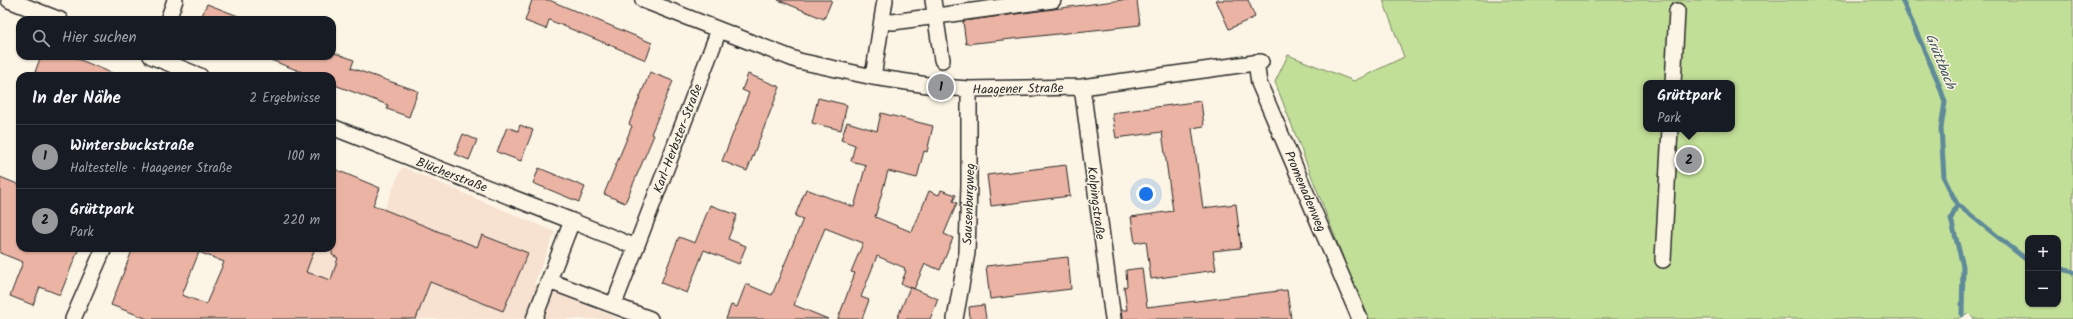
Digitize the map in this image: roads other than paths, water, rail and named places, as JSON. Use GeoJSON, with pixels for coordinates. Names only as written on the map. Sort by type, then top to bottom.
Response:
{"type":"FeatureCollection","features":[{"type":"Feature","properties":{"kind":"street"},"geometry":{"type":"LineString","coordinates":[[9,0],[50,16]]}},
{"type":"Feature","properties":{"kind":"street"},"geometry":{"type":"LineString","coordinates":[[169,16],[175,0]]}},
{"type":"Feature","properties":{"kind":"street","name":"Haagener Straße"},"geometry":{"type":"LineString","coordinates":[[643,0],[799,61],[873,77],[915,84],[969,89],[1082,87],[1259,62]]}},
{"type":"Feature","properties":{"kind":"street"},"geometry":{"type":"LineString","coordinates":[[873,77],[885,0]]}},
{"type":"Feature","properties":{"kind":"street"},"geometry":{"type":"LineString","coordinates":[[933,0],[942,60]]}},
{"type":"Feature","properties":{"kind":"street"},"geometry":{"type":"LineString","coordinates":[[882,20],[893,22],[1053,0]]}},
{"type":"Feature","properties":{"kind":"street"},"geometry":{"type":"LineString","coordinates":[[1673,80],[1677,11]]}},
{"type":"Feature","properties":{"kind":"street","name":"Karl-Herbster-Straße"},"geometry":{"type":"LineString","coordinates":[[614,304],[719,30]]}},
{"type":"Feature","properties":{"kind":"street"},"geometry":{"type":"LineString","coordinates":[[160,60],[179,72]]}},
{"type":"Feature","properties":{"kind":"street","name":"Promenadenweg"},"geometry":{"type":"LineString","coordinates":[[1259,62],[1259,83],[1360,319]]}},
{"type":"Feature","properties":{"kind":"street","name":"Kolpingstraße"},"geometry":{"type":"LineString","coordinates":[[1082,87],[1112,319]]}},
{"type":"Feature","properties":{"kind":"street","name":"Sausenburgweg"},"geometry":{"type":"LineString","coordinates":[[955,319],[967,253],[970,184],[969,89]]}},
{"type":"Feature","properties":{"kind":"street","name":"Blücherstraße"},"geometry":{"type":"LineString","coordinates":[[336,129],[572,220],[636,247]]}},
{"type":"Feature","properties":{"kind":"street"},"geometry":{"type":"LineString","coordinates":[[1663,260],[1670,132]]}},
{"type":"Feature","properties":{"kind":"street"},"geometry":{"type":"LineString","coordinates":[[534,319],[572,220]]}},
{"type":"Feature","properties":{"kind":"street"},"geometry":{"type":"LineString","coordinates":[[73,319],[102,252]]}},
{"type":"Feature","properties":{"kind":"street"},"geometry":{"type":"LineString","coordinates":[[548,281],[614,304],[650,319]]}},
{"type":"Feature","properties":{"kind":"waterway","name":"Grüttbach"},"geometry":{"type":"LineString","coordinates":[[1902,0],[1937,79],[1945,102],[1941,128],[1944,178],[1957,204],[2025,259]]}},
{"type":"Feature","properties":{"kind":"waterway","name":"Grüttbach"},"geometry":{"type":"LineString","coordinates":[[1957,204],[1951,219],[1963,266],[1962,315]]}},
{"type":"Feature","properties":{"kind":"waterway","name":"Grüttbach"},"geometry":{"type":"LineString","coordinates":[[2061,269],[2073,272]]}},
{"type":"Feature","properties":{"kind":"place","name":"Wintersbuckstraße"},"geometry":{"type":"Point","coordinates":[941,87]}},
{"type":"Feature","properties":{"kind":"place","name":"Grüttpark"},"geometry":{"type":"Point","coordinates":[1689,160]}}]}
